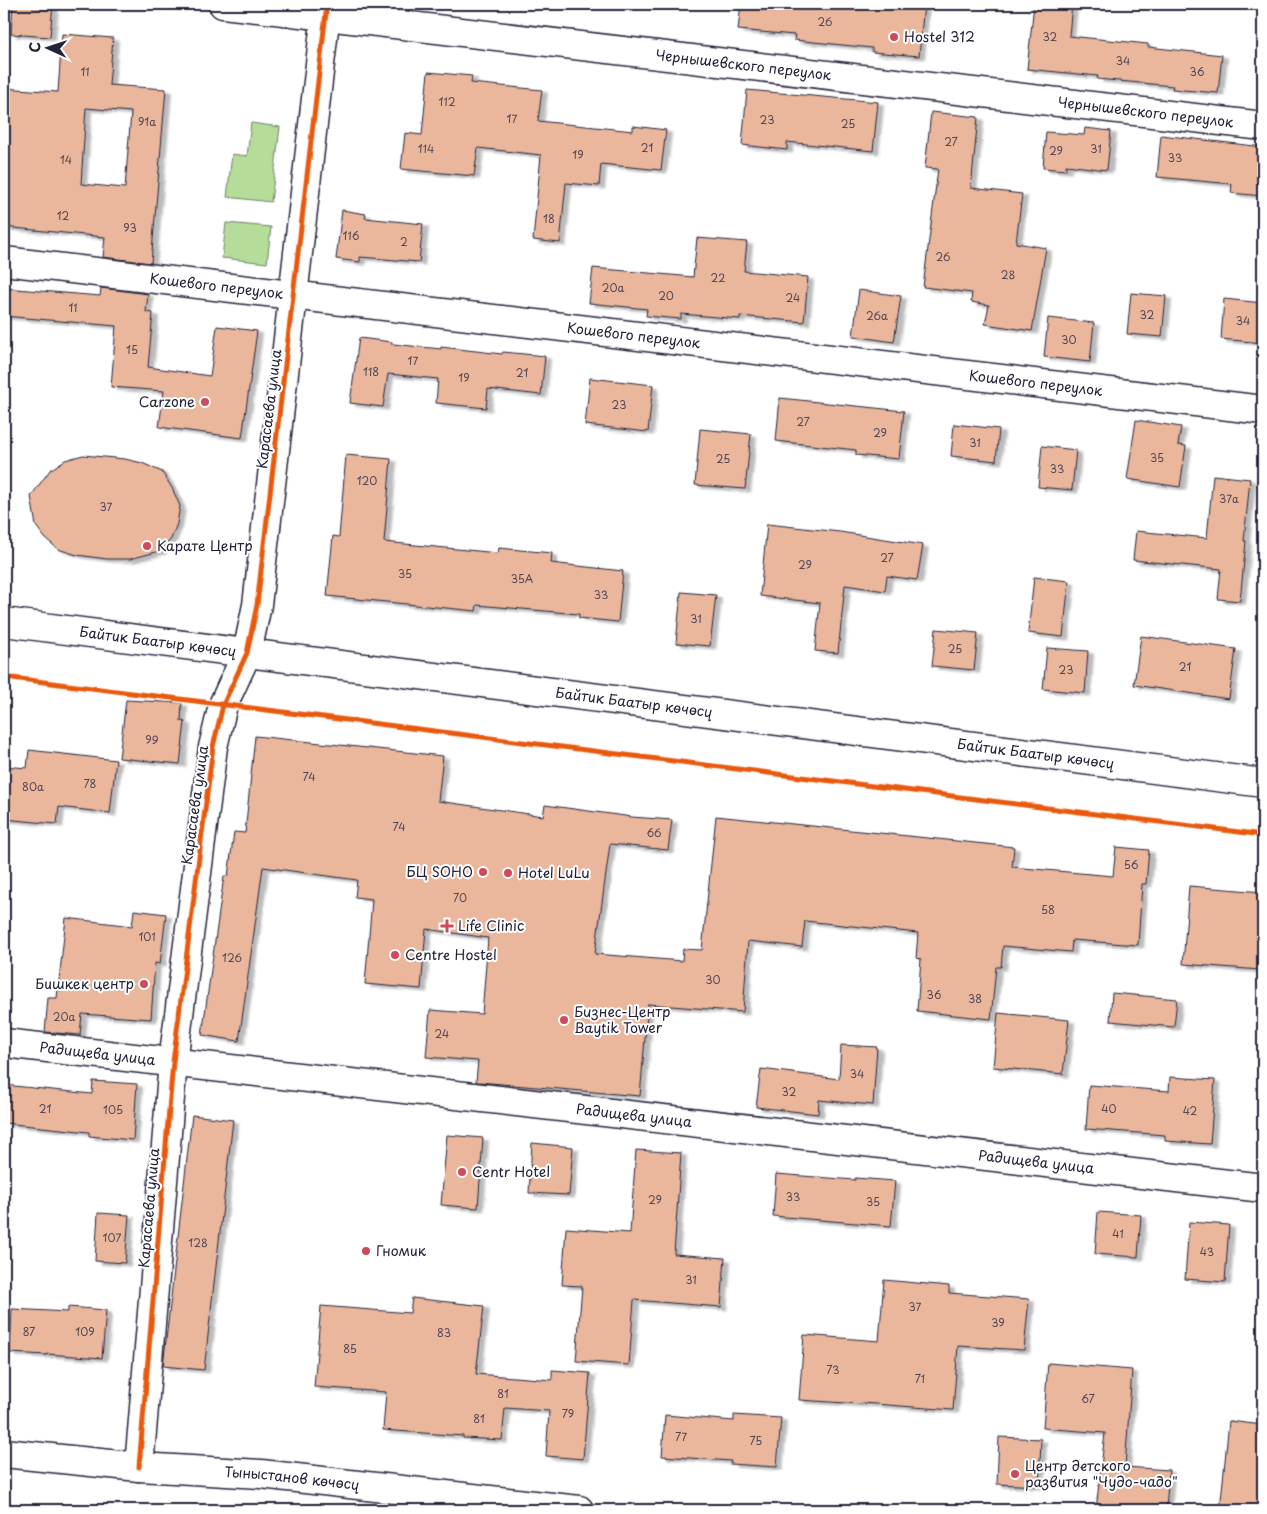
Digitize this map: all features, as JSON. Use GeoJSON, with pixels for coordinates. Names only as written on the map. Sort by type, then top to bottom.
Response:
{"type":"FeatureCollection","features":[{"type":"Feature","properties":{"kind":"street","name":"Чернышевского переулок"},"geometry":{"type":"LineString","coordinates":[[223,4],[326,10],[1263,126]]}},
{"type":"Feature","properties":{"kind":"street","name":"Карасаева улица"},"geometry":{"type":"LineString","coordinates":[[139,1467],[173,1062],[213,747],[223,705],[247,653],[257,606],[326,10]]}},
{"type":"Feature","properties":{"kind":"street","name":"Кошевого переулок"},"geometry":{"type":"LineString","coordinates":[[4,261],[1263,410]]}},
{"type":"Feature","properties":{"kind":"street","name":"Байтик Баатыр көчөсү"},"geometry":{"type":"LineString","coordinates":[[4,622],[1263,783]]}},
{"type":"Feature","properties":{"kind":"street","name":"Радищева улица"},"geometry":{"type":"LineString","coordinates":[[4,1043],[1263,1188]]}},
{"type":"Feature","properties":{"kind":"street","name":"Тыныстанов көчөсү"},"geometry":{"type":"LineString","coordinates":[[4,1453],[139,1467],[261,1474],[579,1510]]}},
{"type":"Feature","properties":{"kind":"green space"},"geometry":{"type":"Polygon","coordinates":[[[251,123],[280,127],[271,202],[227,197],[232,154],[247,156],[251,123]]]}},
{"type":"Feature","properties":{"kind":"green space"},"geometry":{"type":"Polygon","coordinates":[[[226,223],[271,227],[267,263],[222,258],[226,223]]]}},
{"type":"Feature","properties":{"kind":"building"},"geometry":{"type":"Polygon","coordinates":[[[13,4],[53,4],[50,37],[11,34],[13,4]]]}},
{"type":"Feature","properties":{"kind":"building"},"geometry":{"type":"Polygon","coordinates":[[[741,4],[924,4],[919,56],[872,52],[872,48],[794,40],[795,35],[738,30],[741,4]]]}},
{"type":"Feature","properties":{"kind":"building"},"geometry":{"type":"Polygon","coordinates":[[[1034,4],[1072,4],[1069,36],[1148,44],[1148,47],[1222,55],[1218,93],[1172,89],[1173,86],[1097,79],[1098,76],[1027,69],[1034,4]]]}},
{"type":"Feature","properties":{"kind":"building"},"geometry":{"type":"Polygon","coordinates":[[[62,34],[113,38],[109,85],[166,89],[151,263],[103,257],[105,237],[4,227],[4,88],[58,92],[62,34]],[[86,108],[81,184],[125,188],[131,112],[86,108]]]}},
{"type":"Feature","properties":{"kind":"building"},"geometry":{"type":"Polygon","coordinates":[[[428,72],[472,76],[471,83],[542,90],[538,121],[633,131],[633,126],[666,130],[661,170],[601,164],[599,186],[566,183],[560,243],[533,240],[541,155],[478,148],[474,176],[401,169],[405,133],[422,135],[428,72]]]}},
{"type":"Feature","properties":{"kind":"building"},"geometry":{"type":"Polygon","coordinates":[[[747,90],[878,102],[873,151],[787,142],[787,150],[742,145],[747,90]]]}},
{"type":"Feature","properties":{"kind":"building"},"geometry":{"type":"Polygon","coordinates":[[[931,112],[978,117],[971,188],[1022,194],[1016,243],[1046,248],[1032,331],[985,324],[989,305],[971,302],[972,293],[923,287],[938,169],[925,168],[931,112]]]}},
{"type":"Feature","properties":{"kind":"building"},"geometry":{"type":"Polygon","coordinates":[[[1085,128],[1111,131],[1107,170],[1066,165],[1066,170],[1043,168],[1046,132],[1084,135],[1085,128]]]}},
{"type":"Feature","properties":{"kind":"building"},"geometry":{"type":"Polygon","coordinates":[[[1161,135],[1263,147],[1263,196],[1231,193],[1232,184],[1157,177],[1161,135]]]}},
{"type":"Feature","properties":{"kind":"building"},"geometry":{"type":"Polygon","coordinates":[[[342,210],[366,214],[365,218],[423,224],[419,262],[360,257],[360,262],[336,259],[342,210]]]}},
{"type":"Feature","properties":{"kind":"building"},"geometry":{"type":"Polygon","coordinates":[[[697,238],[747,242],[744,271],[808,277],[804,322],[740,316],[740,319],[681,314],[681,319],[646,316],[647,309],[589,303],[593,268],[693,277],[697,238]]]}},
{"type":"Feature","properties":{"kind":"building"},"geometry":{"type":"Polygon","coordinates":[[[4,288],[100,296],[101,288],[148,294],[146,312],[153,313],[148,367],[210,376],[217,326],[257,331],[242,438],[159,427],[164,391],[111,387],[116,326],[4,316],[4,288]]]}},
{"type":"Feature","properties":{"kind":"building"},"geometry":{"type":"Polygon","coordinates":[[[859,290],[901,296],[894,342],[853,336],[859,290]]]}},
{"type":"Feature","properties":{"kind":"building"},"geometry":{"type":"Polygon","coordinates":[[[1131,293],[1166,296],[1162,337],[1127,334],[1131,293]]]}},
{"type":"Feature","properties":{"kind":"building"},"geometry":{"type":"Polygon","coordinates":[[[1224,299],[1263,303],[1263,343],[1221,339],[1224,299]]]}},
{"type":"Feature","properties":{"kind":"building"},"geometry":{"type":"Polygon","coordinates":[[[1048,318],[1094,323],[1090,362],[1044,357],[1048,318]]]}},
{"type":"Feature","properties":{"kind":"building"},"geometry":{"type":"Polygon","coordinates":[[[359,338],[392,342],[392,344],[441,349],[441,347],[502,354],[503,352],[545,356],[541,395],[488,389],[486,408],[436,403],[438,379],[388,374],[383,407],[350,403],[359,338]]]}},
{"type":"Feature","properties":{"kind":"building"},"geometry":{"type":"Polygon","coordinates":[[[590,378],[653,385],[648,432],[585,425],[590,378]]]}},
{"type":"Feature","properties":{"kind":"building"},"geometry":{"type":"Polygon","coordinates":[[[780,398],[904,411],[899,459],[856,455],[856,450],[776,441],[780,398]]]}},
{"type":"Feature","properties":{"kind":"building"},"geometry":{"type":"Polygon","coordinates":[[[1136,420],[1181,427],[1178,445],[1186,446],[1180,487],[1127,479],[1136,420]]]}},
{"type":"Feature","properties":{"kind":"building"},"geometry":{"type":"Polygon","coordinates":[[[954,424],[999,429],[996,461],[951,456],[954,424]]]}},
{"type":"Feature","properties":{"kind":"building"},"geometry":{"type":"Polygon","coordinates":[[[700,429],[751,434],[745,489],[695,485],[700,429]]]}},
{"type":"Feature","properties":{"kind":"building"},"geometry":{"type":"Polygon","coordinates":[[[1042,446],[1076,450],[1072,490],[1038,487],[1042,446]]]}},
{"type":"Feature","properties":{"kind":"building"},"geometry":{"type":"Polygon","coordinates":[[[83,455],[125,459],[142,463],[162,472],[180,506],[177,524],[171,539],[160,551],[130,559],[107,559],[77,555],[58,549],[45,538],[36,526],[31,496],[50,470],[65,460],[83,455]]]}},
{"type":"Feature","properties":{"kind":"building"},"geometry":{"type":"Polygon","coordinates":[[[346,455],[391,459],[384,542],[498,553],[499,548],[552,553],[551,563],[623,571],[618,622],[579,618],[579,614],[477,605],[476,611],[327,596],[333,536],[339,537],[346,455]]]}},
{"type":"Feature","properties":{"kind":"building"},"geometry":{"type":"Polygon","coordinates":[[[1213,475],[1250,479],[1240,601],[1218,599],[1221,569],[1133,560],[1136,531],[1207,538],[1213,475]]]}},
{"type":"Feature","properties":{"kind":"building"},"geometry":{"type":"Polygon","coordinates":[[[767,524],[840,532],[923,545],[917,580],[887,576],[885,591],[845,585],[838,653],[815,651],[820,603],[760,596],[767,524]]]}},
{"type":"Feature","properties":{"kind":"building"},"geometry":{"type":"Polygon","coordinates":[[[1034,577],[1069,581],[1063,637],[1028,633],[1034,577]]]}},
{"type":"Feature","properties":{"kind":"building"},"geometry":{"type":"Polygon","coordinates":[[[681,592],[716,595],[710,646],[676,643],[681,592]]]}},
{"type":"Feature","properties":{"kind":"building"},"geometry":{"type":"Polygon","coordinates":[[[936,629],[978,633],[974,670],[932,666],[936,629]]]}},
{"type":"Feature","properties":{"kind":"building"},"geometry":{"type":"Polygon","coordinates":[[[1141,636],[1236,649],[1229,699],[1134,685],[1141,636]]]}},
{"type":"Feature","properties":{"kind":"building"},"geometry":{"type":"Polygon","coordinates":[[[1047,648],[1088,651],[1085,693],[1043,689],[1047,648]]]}},
{"type":"Feature","properties":{"kind":"building"},"geometry":{"type":"Polygon","coordinates":[[[126,700],[182,703],[181,721],[185,722],[180,764],[119,758],[126,700]]]}},
{"type":"Feature","properties":{"kind":"building"},"geometry":{"type":"Polygon","coordinates":[[[255,736],[443,756],[438,801],[543,816],[545,805],[632,817],[672,820],[668,850],[610,844],[595,954],[682,961],[683,949],[702,950],[716,816],[1014,847],[1012,867],[1113,876],[1116,847],[1149,850],[1146,884],[1142,884],[1138,945],[1072,940],[1071,952],[1003,946],[1001,967],[996,967],[991,1019],[917,1011],[921,959],[916,958],[918,933],[805,921],[802,947],[748,941],[743,1012],[648,1004],[640,1096],[476,1082],[478,1061],[426,1057],[430,1010],[482,1014],[488,938],[426,929],[421,989],[365,984],[372,899],[355,897],[357,880],[263,867],[239,1041],[202,1035],[224,876],[228,876],[234,832],[245,833],[255,736]]]}},
{"type":"Feature","properties":{"kind":"building"},"geometry":{"type":"Polygon","coordinates":[[[29,750],[116,760],[110,813],[59,807],[57,824],[4,819],[4,766],[27,768],[29,750]]]}},
{"type":"Feature","properties":{"kind":"building"},"geometry":{"type":"Polygon","coordinates":[[[1189,886],[1263,892],[1263,934],[1260,970],[1183,964],[1189,886]]]}},
{"type":"Feature","properties":{"kind":"building"},"geometry":{"type":"Polygon","coordinates":[[[134,910],[166,914],[160,964],[155,963],[151,1019],[82,1014],[80,1035],[45,1032],[48,998],[57,998],[66,918],[132,926],[134,910]]]}},
{"type":"Feature","properties":{"kind":"building"},"geometry":{"type":"Polygon","coordinates":[[[1112,993],[1177,999],[1174,1027],[1110,1021],[1112,993]]]}},
{"type":"Feature","properties":{"kind":"building"},"geometry":{"type":"Polygon","coordinates":[[[998,1013],[1069,1020],[1063,1074],[993,1067],[998,1013]]]}},
{"type":"Feature","properties":{"kind":"building"},"geometry":{"type":"Polygon","coordinates":[[[841,1045],[877,1047],[873,1105],[819,1100],[818,1114],[756,1107],[761,1069],[839,1079],[841,1045]]]}},
{"type":"Feature","properties":{"kind":"building"},"geometry":{"type":"Polygon","coordinates":[[[1170,1077],[1215,1080],[1210,1144],[1165,1141],[1165,1135],[1086,1129],[1089,1085],[1169,1091],[1170,1077]]]}},
{"type":"Feature","properties":{"kind":"building"},"geometry":{"type":"Polygon","coordinates":[[[93,1081],[137,1084],[133,1140],[89,1136],[89,1132],[4,1123],[4,1085],[92,1094],[93,1081]]]}},
{"type":"Feature","properties":{"kind":"building"},"geometry":{"type":"Polygon","coordinates":[[[192,1115],[233,1120],[204,1370],[163,1366],[192,1115]]]}},
{"type":"Feature","properties":{"kind":"building","name":"Centr Hotel"},"geometry":{"type":"Polygon","coordinates":[[[447,1135],[483,1138],[478,1208],[441,1205],[447,1135]]]}},
{"type":"Feature","properties":{"kind":"building"},"geometry":{"type":"Polygon","coordinates":[[[532,1143],[573,1147],[569,1195],[529,1193],[532,1143]]]}},
{"type":"Feature","properties":{"kind":"building"},"geometry":{"type":"Polygon","coordinates":[[[636,1150],[681,1153],[674,1254],[725,1258],[721,1307],[634,1300],[629,1365],[576,1361],[582,1286],[562,1285],[566,1228],[630,1233],[636,1150]]]}},
{"type":"Feature","properties":{"kind":"building"},"geometry":{"type":"Polygon","coordinates":[[[776,1174],[895,1181],[891,1226],[773,1216],[776,1174]]]}},
{"type":"Feature","properties":{"kind":"building"},"geometry":{"type":"Polygon","coordinates":[[[1098,1212],[1141,1215],[1138,1257],[1095,1254],[1098,1212]]]}},
{"type":"Feature","properties":{"kind":"building"},"geometry":{"type":"Polygon","coordinates":[[[98,1213],[129,1215],[125,1263],[95,1261],[98,1213]]]}},
{"type":"Feature","properties":{"kind":"building"},"geometry":{"type":"Polygon","coordinates":[[[1189,1222],[1229,1225],[1225,1282],[1185,1279],[1189,1222]]]}},
{"type":"Feature","properties":{"kind":"building"},"geometry":{"type":"Polygon","coordinates":[[[884,1280],[949,1286],[949,1293],[1029,1299],[1024,1350],[958,1346],[953,1410],[799,1400],[804,1335],[879,1341],[884,1280]]]}},
{"type":"Feature","properties":{"kind":"building"},"geometry":{"type":"Polygon","coordinates":[[[412,1298],[484,1306],[476,1374],[552,1380],[552,1370],[590,1373],[583,1459],[546,1456],[549,1411],[505,1408],[502,1440],[383,1430],[386,1392],[314,1387],[321,1306],[410,1313],[412,1298]]]}},
{"type":"Feature","properties":{"kind":"building"},"geometry":{"type":"Polygon","coordinates":[[[68,1307],[106,1310],[102,1358],[10,1353],[12,1309],[68,1312],[68,1307]]]}},
{"type":"Feature","properties":{"kind":"building"},"geometry":{"type":"Polygon","coordinates":[[[1048,1363],[1132,1370],[1125,1467],[1169,1470],[1166,1510],[1096,1509],[1105,1433],[1043,1428],[1048,1363]]]}},
{"type":"Feature","properties":{"kind":"building"},"geometry":{"type":"Polygon","coordinates":[[[665,1415],[734,1421],[734,1415],[781,1418],[777,1467],[730,1464],[731,1461],[662,1456],[665,1415]]]}},
{"type":"Feature","properties":{"kind":"building"},"geometry":{"type":"Polygon","coordinates":[[[1229,1421],[1263,1425],[1263,1510],[1220,1510],[1229,1421]]]}},
{"type":"Feature","properties":{"kind":"building"},"geometry":{"type":"Polygon","coordinates":[[[999,1437],[1041,1439],[1039,1486],[997,1484],[999,1437]]]}},
{"type":"Feature","properties":{"kind":"cycle path"},"geometry":{"type":"LineString","coordinates":[[139,1467],[173,1062],[213,747],[223,705],[247,653],[257,605],[327,4]]}},
{"type":"Feature","properties":{"kind":"cycle path"},"geometry":{"type":"LineString","coordinates":[[4,677],[1263,835]]}},
{"type":"Feature","properties":{"kind":"place","name":"Hostel 312"},"geometry":{"type":"Point","coordinates":[894,37]}},
{"type":"Feature","properties":{"kind":"place","name":"Carzone"},"geometry":{"type":"Point","coordinates":[205,402]}},
{"type":"Feature","properties":{"kind":"place","name":"Карате Центр"},"geometry":{"type":"Point","coordinates":[147,546]}},
{"type":"Feature","properties":{"kind":"place","name":"БЦ SOHO"},"geometry":{"type":"Point","coordinates":[483,872]}},
{"type":"Feature","properties":{"kind":"place","name":"Hotel LuLu"},"geometry":{"type":"Point","coordinates":[508,873]}},
{"type":"Feature","properties":{"kind":"place","name":"Life Clinic"},"geometry":{"type":"Point","coordinates":[447,926]}},
{"type":"Feature","properties":{"kind":"place","name":"Centre Hostel"},"geometry":{"type":"Point","coordinates":[395,955]}},
{"type":"Feature","properties":{"kind":"place","name":"Бишкек центр"},"geometry":{"type":"Point","coordinates":[144,984]}},
{"type":"Feature","properties":{"kind":"place","name":"Бизнес-Центр Baytik Tower"},"geometry":{"type":"Point","coordinates":[564,1020]}},
{"type":"Feature","properties":{"kind":"place","name":"Centr Hotel"},"geometry":{"type":"Point","coordinates":[462,1172]}},
{"type":"Feature","properties":{"kind":"place","name":"Гномик"},"geometry":{"type":"Point","coordinates":[366,1251]}},
{"type":"Feature","properties":{"kind":"place","name":"Центр детского развития \"Чудо-чадо\""},"geometry":{"type":"Point","coordinates":[1015,1474]}}]}
